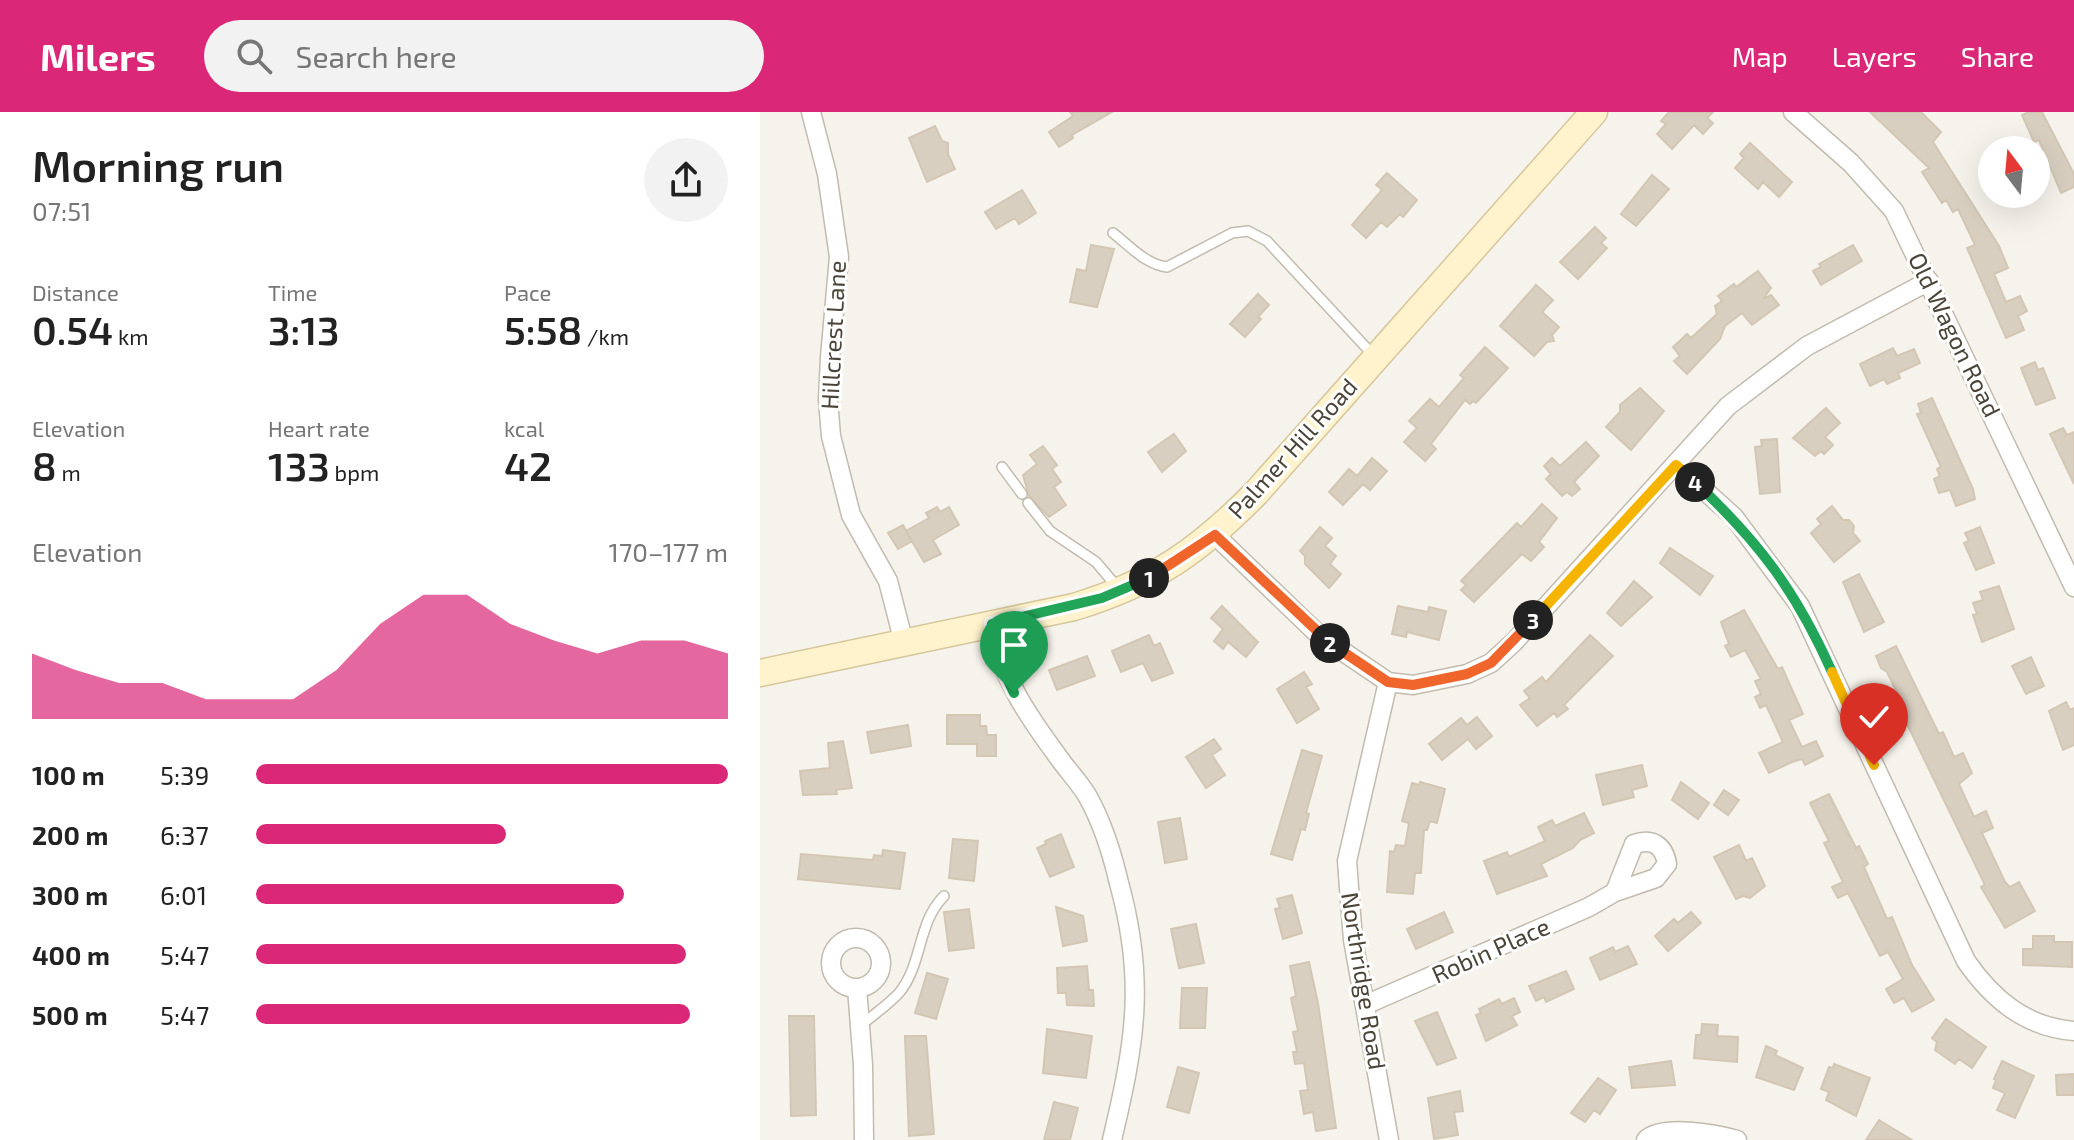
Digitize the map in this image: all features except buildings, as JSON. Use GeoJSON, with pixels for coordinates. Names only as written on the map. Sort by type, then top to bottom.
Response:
{"type":"FeatureCollection","features":[{"type":"Feature","properties":{"kind":"main road","name":"Palmer Hill Road"},"geometry":{"type":"LineString","coordinates":[[760,673],[1074,607],[1120,591],[1163,570],[1215,535],[1594,112]]}},
{"type":"Feature","properties":{"kind":"street","name":"Hillcrest Lane"},"geometry":{"type":"LineString","coordinates":[[811,112],[827,174],[839,257],[828,400],[831,436],[851,515],[888,581],[904,643]]}},
{"type":"Feature","properties":{"kind":"street","name":"Old Wagon Road"},"geometry":{"type":"LineString","coordinates":[[1793,112],[1851,163],[1894,211],[2074,587]]}},
{"type":"Feature","properties":{"kind":"street"},"geometry":{"type":"LineString","coordinates":[[1215,535],[1320,636],[1388,682],[1413,685],[1467,674],[1491,663],[1514,642],[1728,406],[1807,346],[1929,281]]}},
{"type":"Feature","properties":{"kind":"street"},"geometry":{"type":"LineString","coordinates":[[1676,465],[1734,517],[1800,606],[1966,961],[1984,987],[2009,1008],[2036,1024],[2074,1031]]}},
{"type":"Feature","properties":{"kind":"street"},"geometry":{"type":"LineString","coordinates":[[992,624],[1003,670],[1014,693],[1087,795],[1100,822],[1126,908],[1136,962],[1136,997],[1131,1061],[1112,1140]]}},
{"type":"Feature","properties":{"kind":"street","name":"Northridge Road"},"geometry":{"type":"LineString","coordinates":[[1388,682],[1347,861],[1353,940],[1389,1140]]}},
{"type":"Feature","properties":{"kind":"street","name":"Robin Place"},"geometry":{"type":"LineString","coordinates":[[1365,1005],[1589,907],[1615,892]]}},
{"type":"Feature","properties":{"kind":"street"},"geometry":{"type":"LineString","coordinates":[[857,988],[864,1140]]}},
{"type":"Feature","properties":{"kind":"street"},"geometry":{"type":"LineString","coordinates":[[1646,1140],[1649,1136],[1669,1130],[1692,1137],[1737,1140]]}},
{"type":"Feature","properties":{"kind":"lane"},"geometry":{"type":"LineString","coordinates":[[1113,233],[1155,266],[1167,267],[1232,233],[1248,231],[1267,241],[1376,358]]}},
{"type":"Feature","properties":{"kind":"lane"},"geometry":{"type":"LineString","coordinates":[[1002,467],[1050,531],[1096,562],[1120,591]]}},
{"type":"Feature","properties":{"kind":"lane"},"geometry":{"type":"LineString","coordinates":[[860,1026],[900,991],[915,961],[923,929],[935,905],[944,896]]}},
{"type":"Feature","properties":{"kind":"route"},"geometry":{"type":"LineString","coordinates":[[1014,693],[995,645],[992,624],[1074,607],[1120,591],[1151,577],[1215,535],[1320,636],[1388,682],[1413,685],[1467,674],[1491,663],[1514,642],[1676,465],[1734,517],[1800,606],[1819,641],[1874,765]]}}]}
